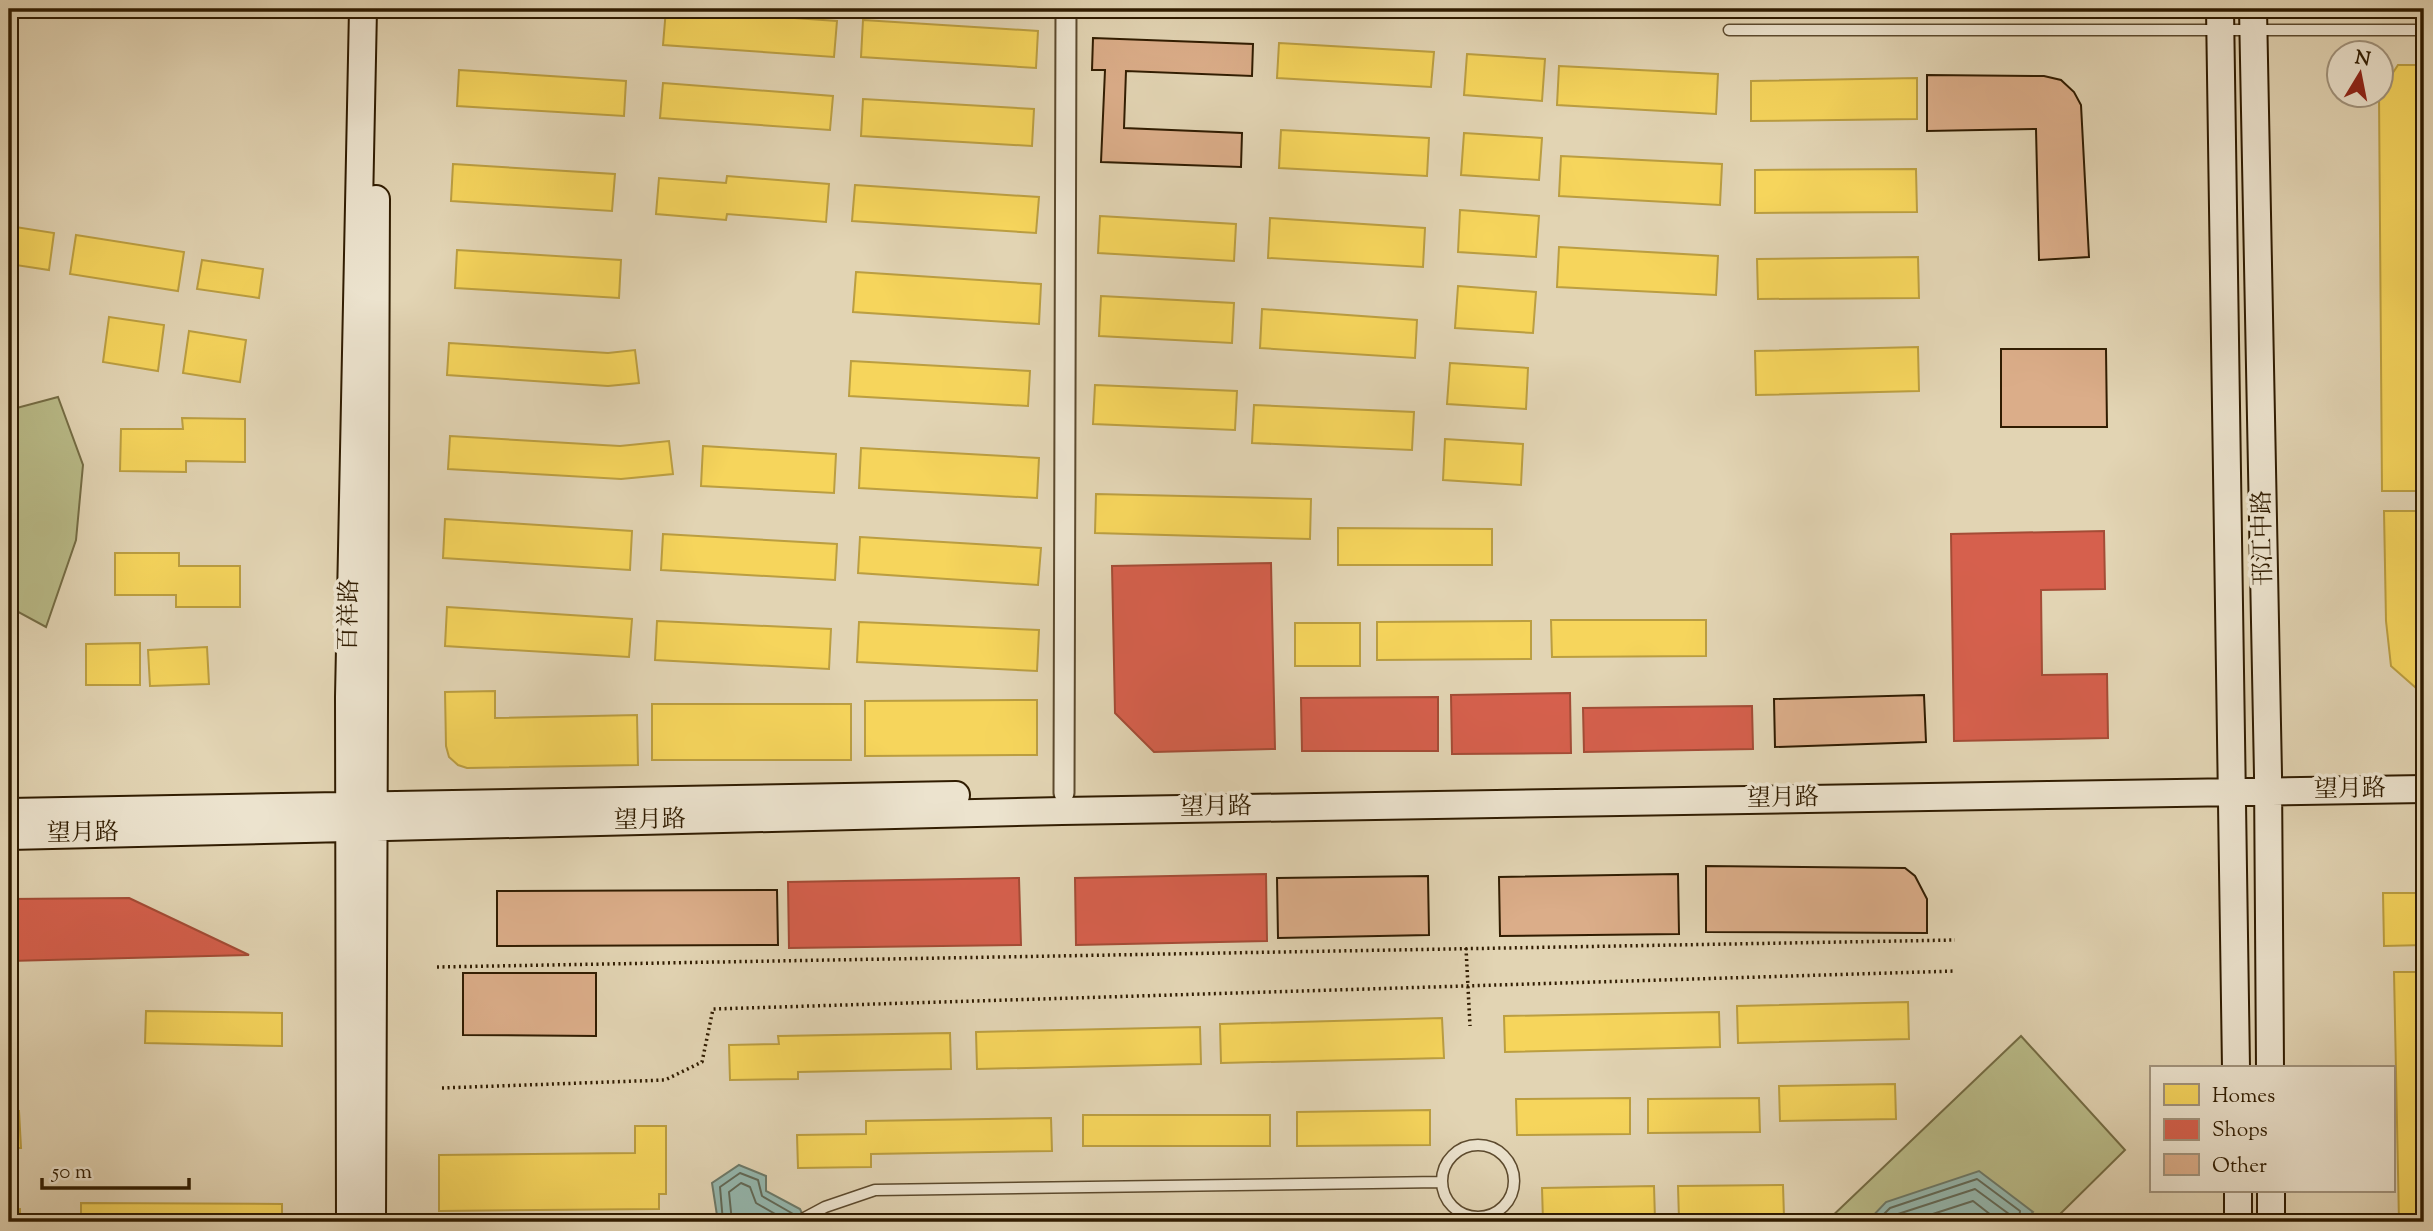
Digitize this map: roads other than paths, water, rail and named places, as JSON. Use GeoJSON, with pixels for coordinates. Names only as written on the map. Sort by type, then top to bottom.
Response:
{"type":"FeatureCollection","features":[{"type":"Feature","properties":{"kind":"street","name":"百祥路"},"geometry":{"type":"LineString","coordinates":[[363,9],[361,816],[372,1222]]}},
{"type":"Feature","properties":{"kind":"street","name":"百祥路"},"geometry":{"type":"LineString","coordinates":[[350,1222],[373,434],[379,9]]}},
{"type":"Feature","properties":{"kind":"street"},"geometry":{"type":"LineString","coordinates":[[1064,793],[1066,9]]}},
{"type":"Feature","properties":{"kind":"street","name":"邗江中路"},"geometry":{"type":"LineString","coordinates":[[2221,20],[2236,1066]]}},
{"type":"Feature","properties":{"kind":"street","name":"邗江中路"},"geometry":{"type":"LineString","coordinates":[[2253,20],[2268,783],[2270,1066]]}},
{"type":"Feature","properties":{"kind":"street","name":"望月路"},"geometry":{"type":"LineString","coordinates":[[2268,783],[2424,772]]}},
{"type":"Feature","properties":{"kind":"street","name":"望月路"},"geometry":{"type":"LineString","coordinates":[[9,812],[361,816],[1076,810],[2233,783]]}},
{"type":"Feature","properties":{"kind":"street","name":"望月路"},"geometry":{"type":"LineString","coordinates":[[9,836],[361,816],[1064,793],[2233,783],[2424,789]]}},
{"type":"Feature","properties":{"kind":"street"},"geometry":{"type":"LineString","coordinates":[[2238,1192],[2238,1222]]}},
{"type":"Feature","properties":{"kind":"street"},"geometry":{"type":"LineString","coordinates":[[2271,1192],[2271,1222]]}},
{"type":"Feature","properties":{"kind":"lane"},"geometry":{"type":"LineString","coordinates":[[1729,30],[2253,20],[2424,30]]}},
{"type":"Feature","properties":{"kind":"lane"},"geometry":{"type":"LineString","coordinates":[[1476,1143],[1495,1148],[1510,1161],[1515,1180],[1511,1198],[1497,1212],[1479,1218],[1460,1213],[1446,1200],[1440,1182],[1445,1163],[1451,1156],[1458,1149],[1476,1143]]}},
{"type":"Feature","properties":{"kind":"lane"},"geometry":{"type":"LineString","coordinates":[[797,1222],[825,1207],[875,1190],[1440,1182]]}},
{"type":"Feature","properties":{"kind":"water"},"geometry":{"type":"Polygon","coordinates":[[[739,1165],[766,1176],[766,1191],[800,1209],[806,1222],[718,1222],[712,1183],[739,1165]]]}},
{"type":"Feature","properties":{"kind":"water"},"geometry":{"type":"Polygon","coordinates":[[[1979,1171],[2033,1212],[2024,1222],[1867,1222],[1886,1202],[1979,1171]]]}}]}
